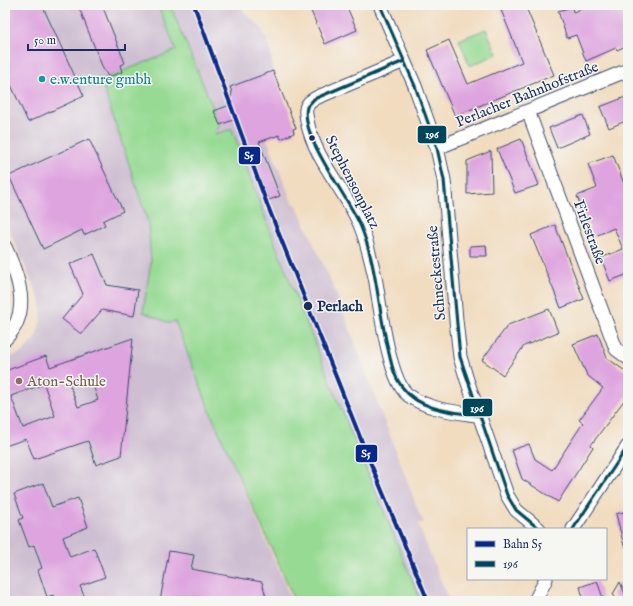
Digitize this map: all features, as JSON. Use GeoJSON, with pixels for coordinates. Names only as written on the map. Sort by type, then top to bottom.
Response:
{"type":"FeatureCollection","features":[{"type":"Feature","properties":{"kind":"street","name":"Schneckestraße"},"geometry":{"type":"LineString","coordinates":[[380,5],[415,86],[437,148],[444,180],[460,357],[507,495],[516,510],[538,528]]}},
{"type":"Feature","properties":{"kind":"street","name":"Stephensonplatz"},"geometry":{"type":"LineString","coordinates":[[404,61],[310,101],[306,110],[310,131],[322,159],[361,227],[371,258],[389,354],[395,374],[407,394],[418,400],[434,407],[480,416]]}},
{"type":"Feature","properties":{"kind":"street","name":"Perlacher Bahnhofstraße"},"geometry":{"type":"LineString","coordinates":[[437,148],[628,70]]}},
{"type":"Feature","properties":{"kind":"street","name":"Firlestraße"},"geometry":{"type":"LineString","coordinates":[[528,112],[616,349],[628,358]]}},
{"type":"Feature","properties":{"kind":"street"},"geometry":{"type":"LineString","coordinates":[[5,247],[14,268],[20,295],[19,315],[16,325],[5,339]]}},
{"type":"Feature","properties":{"kind":"street"},"geometry":{"type":"LineString","coordinates":[[574,528],[628,446]]}},
{"type":"Feature","properties":{"kind":"street"},"geometry":{"type":"LineString","coordinates":[[535,601],[546,580]]}},
{"type":"Feature","properties":{"kind":"shaded area"},"geometry":{"type":"Polygon","coordinates":[[[5,5],[158,5],[176,50],[101,80],[148,222],[151,261],[143,312],[175,321],[214,421],[292,601],[5,601],[5,359],[23,352],[36,337],[41,320],[41,302],[5,221],[5,5]]]}},
{"type":"Feature","properties":{"kind":"shaded area"},"geometry":{"type":"Polygon","coordinates":[[[170,5],[237,5],[261,28],[270,46],[273,71],[255,78],[257,114],[291,200],[297,206],[336,293],[420,515],[424,522],[418,524],[449,601],[421,601],[353,438],[252,184],[232,129],[215,135],[220,125],[170,5]]]}},
{"type":"Feature","properties":{"kind":"green space"},"geometry":{"type":"Polygon","coordinates":[[[158,5],[170,5],[220,125],[215,134],[232,129],[300,307],[421,601],[294,601],[214,421],[175,321],[169,323],[143,312],[151,261],[148,222],[101,80],[176,50],[158,5]]]}},
{"type":"Feature","properties":{"kind":"green space"},"geometry":{"type":"Polygon","coordinates":[[[486,29],[497,54],[470,66],[459,40],[486,29]]]}},
{"type":"Feature","properties":{"kind":"building","name":"e.w.enture gmbh"},"geometry":{"type":"Polygon","coordinates":[[[5,5],[42,5],[84,96],[28,122],[5,72],[5,5]]]}},
{"type":"Feature","properties":{"kind":"building"},"geometry":{"type":"Polygon","coordinates":[[[78,5],[102,5],[125,63],[120,65],[122,72],[108,77],[104,71],[78,5]]]}},
{"type":"Feature","properties":{"kind":"building"},"geometry":{"type":"Polygon","coordinates":[[[325,5],[346,5],[357,30],[325,44],[311,11],[325,5]]]}},
{"type":"Feature","properties":{"kind":"building"},"geometry":{"type":"Polygon","coordinates":[[[499,5],[525,5],[554,75],[455,116],[427,50],[449,40],[468,84],[522,62],[499,5]]]}},
{"type":"Feature","properties":{"kind":"building"},"geometry":{"type":"Polygon","coordinates":[[[592,5],[628,5],[628,45],[617,50],[616,48],[586,61],[576,35],[567,38],[558,11],[572,7],[573,12],[592,5]]]}},
{"type":"Feature","properties":{"kind":"building"},"geometry":{"type":"Polygon","coordinates":[[[273,71],[296,128],[293,129],[294,133],[281,139],[279,135],[259,142],[280,196],[269,200],[238,118],[220,125],[214,111],[230,105],[232,92],[230,87],[273,71]]]}},
{"type":"Feature","properties":{"kind":"building"},"geometry":{"type":"Polygon","coordinates":[[[628,96],[628,120],[609,128],[600,107],[628,96]]]}},
{"type":"Feature","properties":{"kind":"building"},"geometry":{"type":"Polygon","coordinates":[[[583,115],[590,134],[557,148],[549,128],[583,115]]]}},
{"type":"Feature","properties":{"kind":"building"},"geometry":{"type":"Polygon","coordinates":[[[89,139],[123,211],[103,221],[105,225],[84,235],[82,230],[43,249],[9,176],[89,139]]]}},
{"type":"Feature","properties":{"kind":"building"},"geometry":{"type":"Polygon","coordinates":[[[521,139],[539,185],[515,193],[497,149],[521,139]]]}},
{"type":"Feature","properties":{"kind":"building"},"geometry":{"type":"Polygon","coordinates":[[[491,151],[492,192],[467,194],[467,161],[491,151]]]}},
{"type":"Feature","properties":{"kind":"building"},"geometry":{"type":"Polygon","coordinates":[[[613,155],[628,194],[628,274],[610,281],[601,258],[623,249],[614,228],[593,237],[577,196],[597,188],[588,164],[613,155]]]}},
{"type":"Feature","properties":{"kind":"building"},"geometry":{"type":"Polygon","coordinates":[[[555,225],[584,299],[561,308],[531,235],[555,225]]]}},
{"type":"Feature","properties":{"kind":"building"},"geometry":{"type":"Polygon","coordinates":[[[486,245],[487,256],[470,256],[470,246],[486,245]]]}},
{"type":"Feature","properties":{"kind":"building"},"geometry":{"type":"Polygon","coordinates":[[[94,254],[107,285],[138,290],[134,316],[102,310],[81,334],[62,319],[83,294],[70,264],[94,254]]]}},
{"type":"Feature","properties":{"kind":"building"},"geometry":{"type":"Polygon","coordinates":[[[549,309],[558,332],[524,346],[503,375],[482,360],[508,325],[549,309]]]}},
{"type":"Feature","properties":{"kind":"building"},"geometry":{"type":"Polygon","coordinates":[[[598,334],[607,358],[628,373],[628,395],[591,445],[593,447],[558,502],[522,479],[512,450],[529,444],[535,459],[552,470],[583,423],[579,420],[603,388],[587,375],[573,344],[598,334]]]}},
{"type":"Feature","properties":{"kind":"building"},"geometry":{"type":"Polygon","coordinates":[[[133,338],[121,456],[96,465],[88,441],[34,459],[26,439],[5,446],[5,371],[46,356],[50,367],[133,338]],[[91,379],[70,386],[78,407],[98,400],[91,379]],[[44,384],[11,396],[23,428],[55,416],[44,384]]]}},
{"type":"Feature","properties":{"kind":"building"},"geometry":{"type":"Polygon","coordinates":[[[43,483],[52,507],[78,498],[88,527],[63,537],[70,557],[94,548],[105,577],[80,586],[86,601],[55,601],[53,595],[47,597],[38,570],[42,568],[34,545],[29,547],[19,520],[23,518],[14,494],[43,483]]]}},
{"type":"Feature","properties":{"kind":"building"},"geometry":{"type":"Polygon","coordinates":[[[628,511],[628,546],[624,546],[616,514],[628,511]]]}},
{"type":"Feature","properties":{"kind":"building"},"geometry":{"type":"Polygon","coordinates":[[[169,551],[194,555],[191,569],[262,582],[267,601],[160,601],[169,551]]]}},
{"type":"Feature","properties":{"kind":"building"},"geometry":{"type":"Polygon","coordinates":[[[597,581],[604,601],[584,601],[580,587],[597,581]]]}},
{"type":"Feature","properties":{"kind":"building"},"geometry":{"type":"Polygon","coordinates":[[[620,582],[628,601],[617,601],[613,594],[620,582]]]}},
{"type":"Feature","properties":{"kind":"rail line","name":"S5"},"geometry":{"type":"LineString","coordinates":[[194,5],[267,204],[368,457],[428,601]]}},
{"type":"Feature","properties":{"kind":"transit line","name":"196"},"geometry":{"type":"LineString","coordinates":[[380,5],[415,86],[437,148],[444,180],[460,357],[507,495],[516,510],[538,528]]}},
{"type":"Feature","properties":{"kind":"transit line","name":"196"},"geometry":{"type":"LineString","coordinates":[[404,61],[314,99],[307,107],[307,120],[310,134],[326,167],[355,214],[361,227],[371,257],[390,359],[395,375],[400,384],[410,396],[428,406],[481,416]]}},
{"type":"Feature","properties":{"kind":"transit line","name":"196"},"geometry":{"type":"LineString","coordinates":[[574,528],[628,446]]}},
{"type":"Feature","properties":{"kind":"place","name":"e.w.enture gmbh"},"geometry":{"type":"Point","coordinates":[42,79]}},
{"type":"Feature","properties":{"kind":"place","name":"Perlach"},"geometry":{"type":"Point","coordinates":[308,306]}},
{"type":"Feature","properties":{"kind":"place","name":"Aton-Schule"},"geometry":{"type":"Point","coordinates":[19,381]}}]}
